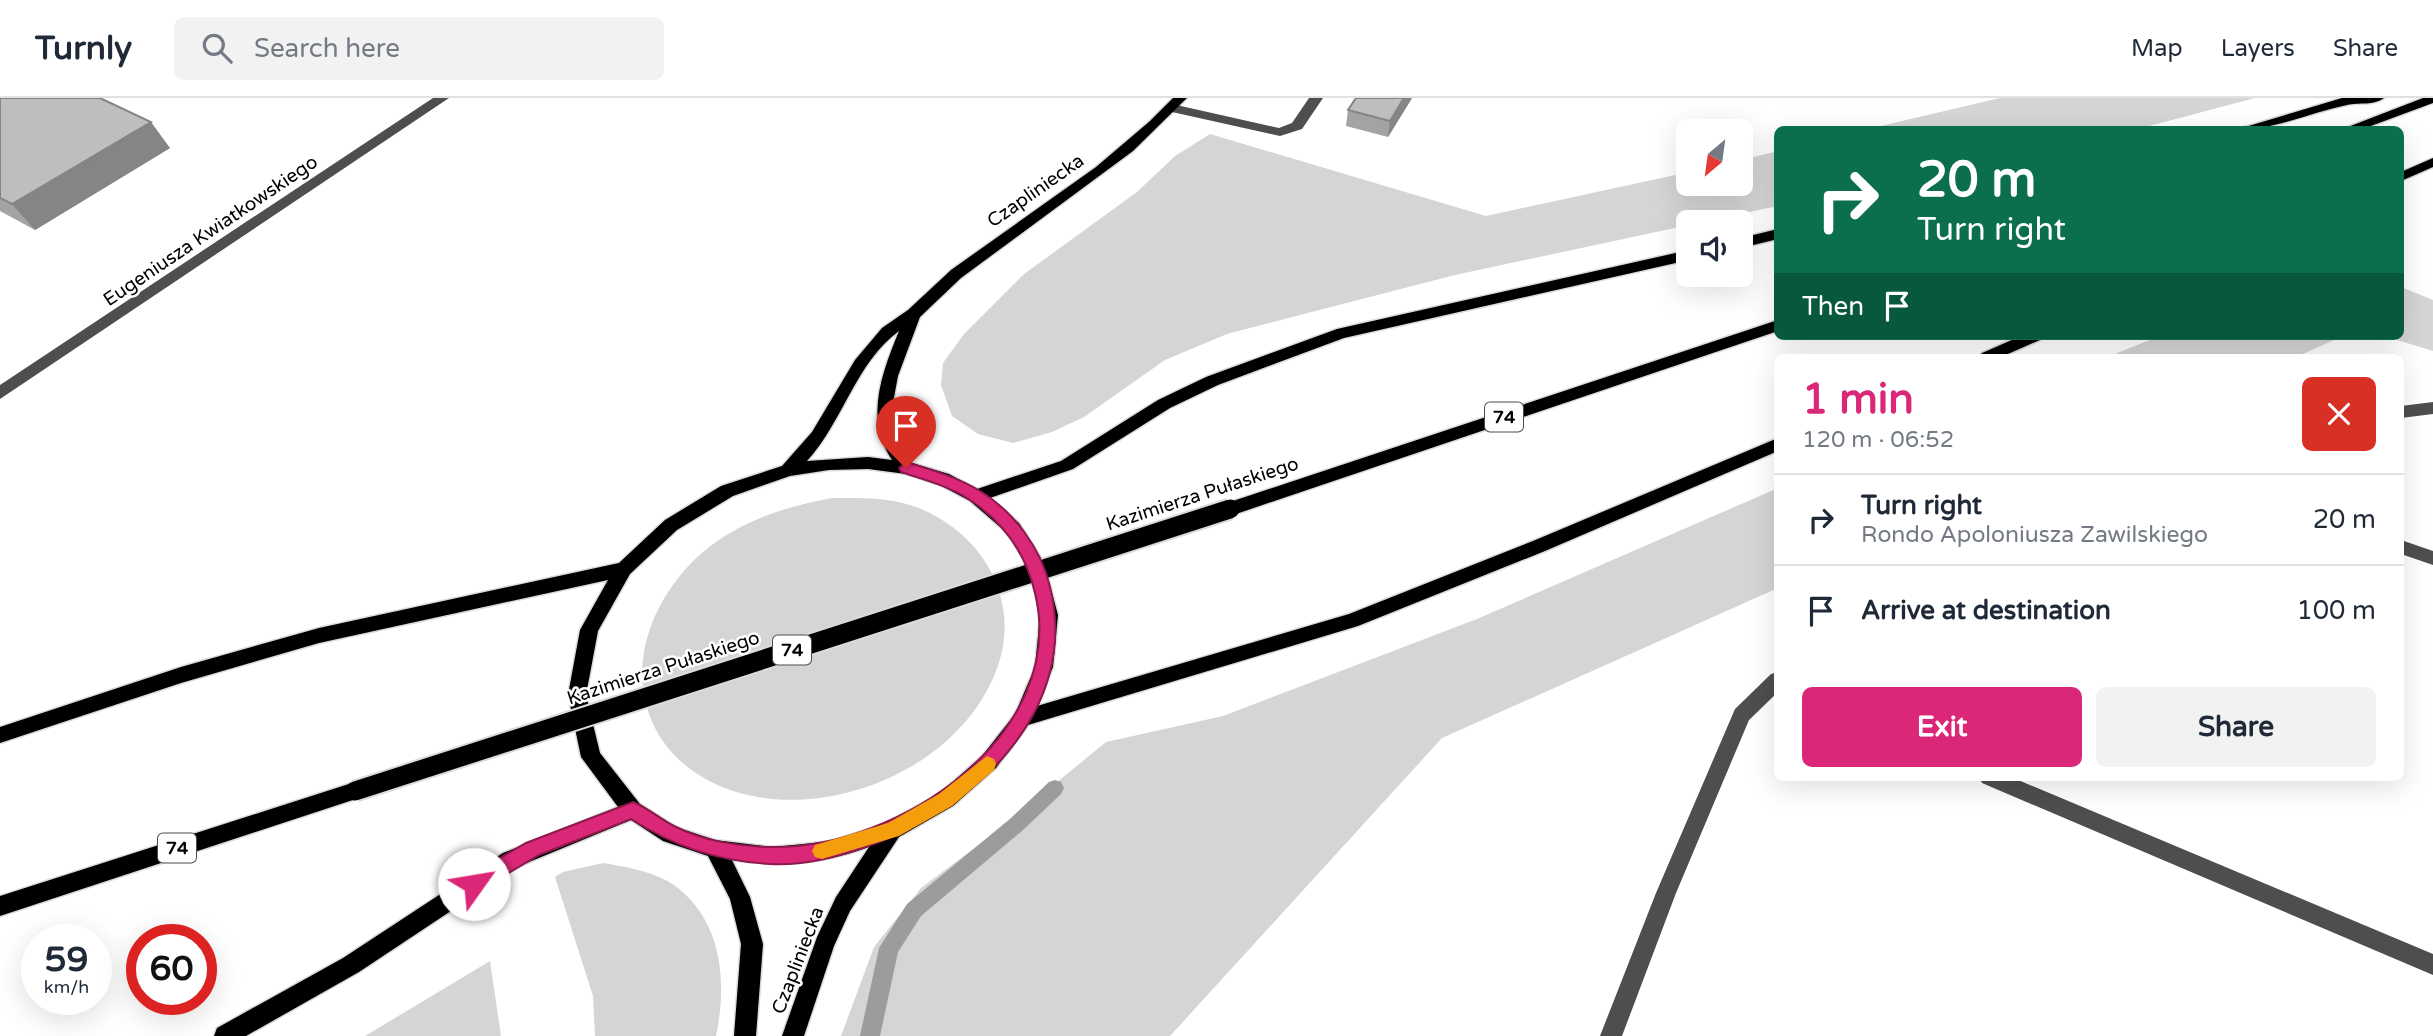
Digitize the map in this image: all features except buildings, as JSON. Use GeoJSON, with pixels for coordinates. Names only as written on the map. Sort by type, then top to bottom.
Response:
{"type":"FeatureCollection","features":[{"type":"Feature","properties":{"kind":"main road"},"geometry":{"type":"LineString","coordinates":[[2255,126],[2349,100],[2377,98]]}},
{"type":"Feature","properties":{"kind":"main road"},"geometry":{"type":"LineString","coordinates":[[2357,126],[2433,99]]}},
{"type":"Feature","properties":{"kind":"main road","name":"Czapliniecka"},"geometry":{"type":"LineString","coordinates":[[789,470],[808,452],[866,358],[887,332],[913,314],[954,275],[1104,169],[1176,103]]}},
{"type":"Feature","properties":{"kind":"main road"},"geometry":{"type":"LineString","coordinates":[[2404,176],[2433,162]]}},
{"type":"Feature","properties":{"kind":"main road"},"geometry":{"type":"LineString","coordinates":[[1753,240],[1774,235]]}},
{"type":"Feature","properties":{"kind":"main road"},"geometry":{"type":"LineString","coordinates":[[976,496],[1067,465],[1164,404],[1212,381],[1342,333],[1676,258]]}},
{"type":"Feature","properties":{"kind":"main road","name":"Czapliniecka"},"geometry":{"type":"LineString","coordinates":[[906,468],[889,442],[883,417],[893,362],[913,314]]}},
{"type":"Feature","properties":{"kind":"main road","name":"Kazimierza Pułaskiego"},"geometry":{"type":"LineString","coordinates":[[0,906],[1230,509],[1774,326]]}},
{"type":"Feature","properties":{"kind":"main road"},"geometry":{"type":"LineString","coordinates":[[1994,354],[2026,340]]}},
{"type":"Feature","properties":{"kind":"main road"},"geometry":{"type":"LineString","coordinates":[[1022,719],[1352,621],[1539,546],[1774,446]]}},
{"type":"Feature","properties":{"kind":"main road"},"geometry":{"type":"LineString","coordinates":[[868,463],[906,468],[943,479],[976,496],[1013,528],[1038,568],[1049,615],[1044,667],[1022,719],[989,762],[946,800],[892,830],[833,850],[773,856],[715,849],[670,834],[633,810],[591,757],[577,695],[589,630],[624,569],[671,525],[727,491],[789,470],[828,464],[868,463]]}},
{"type":"Feature","properties":{"kind":"main road"},"geometry":{"type":"LineString","coordinates":[[0,735],[232,659],[364,625],[553,588],[624,569]]}},
{"type":"Feature","properties":{"kind":"main road"},"geometry":{"type":"LineString","coordinates":[[225,1036],[351,965],[510,860],[633,810]]}},
{"type":"Feature","properties":{"kind":"main road","name":"Czapliniecka"},"geometry":{"type":"LineString","coordinates":[[793,1036],[824,944],[842,904],[892,830]]}},
{"type":"Feature","properties":{"kind":"main road","name":"Czapliniecka"},"geometry":{"type":"LineString","coordinates":[[715,849],[740,897],[752,944],[745,1036]]}},
{"type":"Feature","properties":{"kind":"street","name":"Eugeniusza Kwiatkowskiego"},"geometry":{"type":"LineString","coordinates":[[0,393],[442,98]]}},
{"type":"Feature","properties":{"kind":"street"},"geometry":{"type":"LineString","coordinates":[[1176,103],[1280,132],[1297,126],[1316,98]]}},
{"type":"Feature","properties":{"kind":"street"},"geometry":{"type":"LineString","coordinates":[[2404,412],[2433,408]]}},
{"type":"Feature","properties":{"kind":"street"},"geometry":{"type":"LineString","coordinates":[[2404,548],[2433,558]]}},
{"type":"Feature","properties":{"kind":"street"},"geometry":{"type":"LineString","coordinates":[[1611,1036],[1666,893],[1742,715],[1774,684]]}},
{"type":"Feature","properties":{"kind":"street"},"geometry":{"type":"LineString","coordinates":[[1998,781],[2433,965]]}},
{"type":"Feature","properties":{"kind":"shaded area"},"geometry":{"type":"Polygon","coordinates":[[[2000,98],[2255,98],[2149,126],[1881,126],[2000,98]]]}},
{"type":"Feature","properties":{"kind":"shaded area"},"geometry":{"type":"Polygon","coordinates":[[[1210,134],[1486,216],[1676,175],[1676,196],[1754,196],[1754,157],[1774,152],[1774,207],[1753,211],[1676,210],[1676,228],[1455,275],[1227,334],[1165,360],[1084,417],[1052,432],[1013,443],[978,434],[952,416],[941,385],[943,363],[964,334],[1024,274],[1137,192],[1175,156],[1210,134]]]}},
{"type":"Feature","properties":{"kind":"shaded area"},"geometry":{"type":"Polygon","coordinates":[[[2404,288],[2433,300],[2433,351],[2397,340],[2404,340],[2404,288]]]}},
{"type":"Feature","properties":{"kind":"shaded area"},"geometry":{"type":"Polygon","coordinates":[[[2150,340],[2334,340],[2303,354],[2115,354],[2150,340]]]}},
{"type":"Feature","properties":{"kind":"shaded area"},"geometry":{"type":"Polygon","coordinates":[[[1774,490],[1774,590],[1442,738],[1170,1036],[841,1036],[874,947],[921,888],[1001,828],[1106,742],[1223,716],[1477,619],[1774,490]]]}},
{"type":"Feature","properties":{"kind":"shaded area"},"geometry":{"type":"Polygon","coordinates":[[[832,498],[881,499],[910,505],[935,516],[957,531],[976,549],[990,570],[1000,593],[1004,618],[1003,644],[996,671],[981,702],[959,728],[934,751],[905,770],[873,785],[806,799],[772,799],[728,789],[693,771],[667,747],[650,716],[643,682],[645,646],[659,608],[683,572],[698,556],[732,531],[751,522],[791,507],[832,498]]]}},
{"type":"Feature","properties":{"kind":"shaded area"},"geometry":{"type":"Polygon","coordinates":[[[603,863],[642,871],[670,882],[693,903],[704,919],[713,937],[721,976],[716,1036],[595,1036],[593,996],[555,877],[563,872],[603,863]]]}},
{"type":"Feature","properties":{"kind":"shaded area"},"geometry":{"type":"Polygon","coordinates":[[[490,961],[501,1036],[365,1036],[490,961]]]}},
{"type":"Feature","properties":{"kind":"waterway"},"geometry":{"type":"LineString","coordinates":[[870,1036],[889,948],[914,910],[1017,824],[1055,788]]}},
{"type":"Feature","properties":{"kind":"slow traffic"},"geometry":{"type":"LineString","coordinates":[[822,851],[833,850],[892,830],[946,800],[987,764]]}},
{"type":"Feature","properties":{"kind":"route"},"geometry":{"type":"LineString","coordinates":[[474,884],[532,849],[633,810],[670,834],[715,849],[773,856],[833,850],[892,830],[946,800],[989,762],[1022,719],[1044,667],[1049,615],[1038,568],[1013,528],[976,496],[943,479],[906,468]]}}]}
